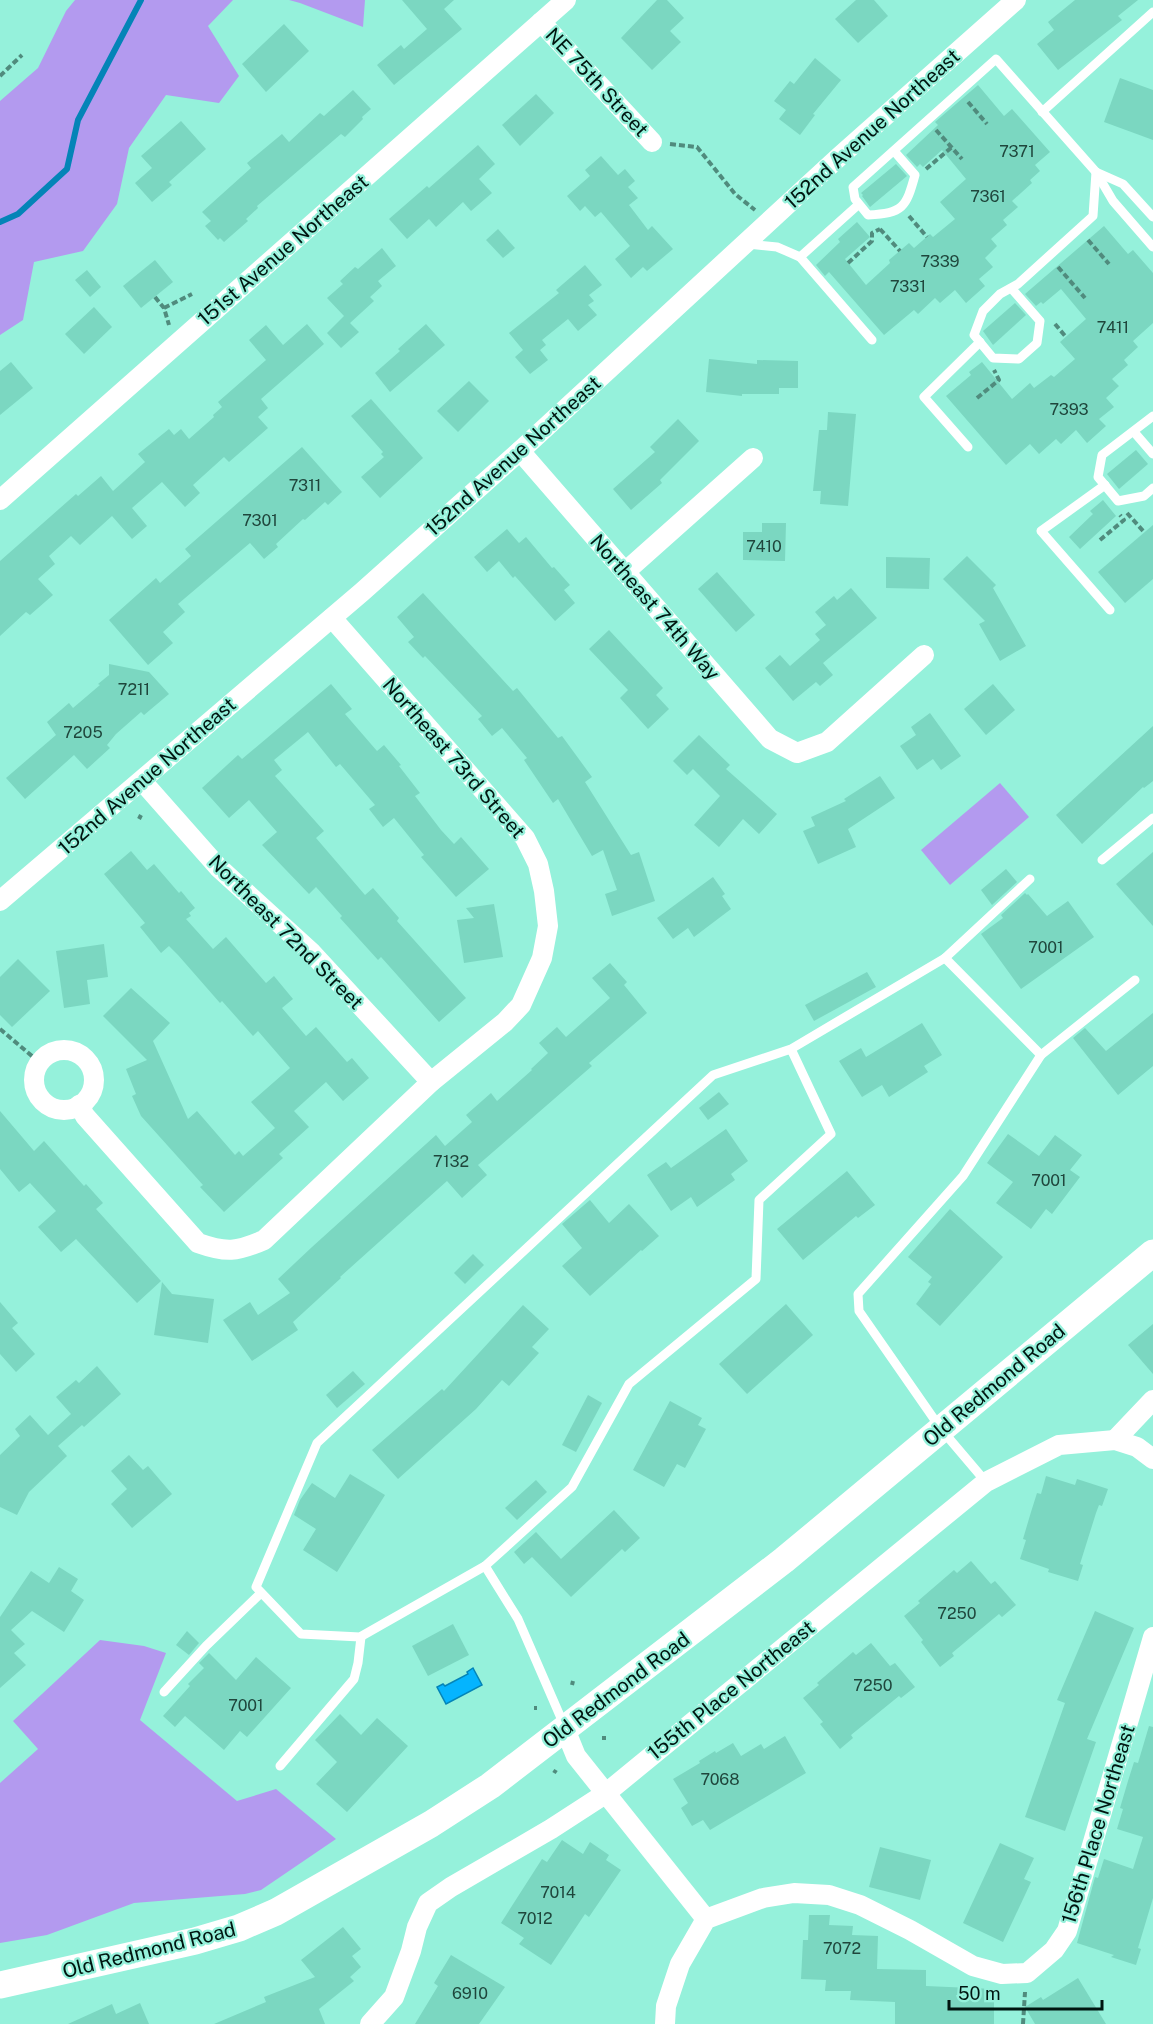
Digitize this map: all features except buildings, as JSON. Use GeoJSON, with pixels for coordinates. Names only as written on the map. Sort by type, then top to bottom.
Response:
{"type":"FeatureCollection","features":[{"type":"Feature","properties":{"kind":"main road","name":"Old Redmond Road"},"geometry":{"type":"LineString","coordinates":[[0,1985],[195,1941],[254,1922],[325,1885],[431,1824],[490,1786],[784,1560],[1153,1253]]}},
{"type":"Feature","properties":{"kind":"street","name":"151st Avenue Northeast"},"geometry":{"type":"LineString","coordinates":[[0,500],[566,0]]}},
{"type":"Feature","properties":{"kind":"street","name":"152nd Avenue Northeast"},"geometry":{"type":"LineString","coordinates":[[0,901],[332,618],[520,452],[848,148],[1016,0]]}},
{"type":"Feature","properties":{"kind":"street","name":"NE 75th Street"},"geometry":{"type":"LineString","coordinates":[[541,22],[652,142]]}},
{"type":"Feature","properties":{"kind":"street","name":"Northeast 74th Way"},"geometry":{"type":"LineString","coordinates":[[520,452],[770,739],[797,753],[827,742],[924,655]]}},
{"type":"Feature","properties":{"kind":"street"},"geometry":{"type":"LineString","coordinates":[[625,572],[753,458]]}},
{"type":"Feature","properties":{"kind":"street","name":"Northeast 73rd Street"},"geometry":{"type":"LineString","coordinates":[[79,1105],[86,1116],[198,1243],[217,1250],[241,1250],[264,1240],[431,1082],[505,1022],[520,1005],[542,958],[548,926],[538,864],[525,838],[332,618]]}},
{"type":"Feature","properties":{"kind":"street","name":"Northeast 72nd Street"},"geometry":{"type":"LineString","coordinates":[[142,781],[218,867],[312,953],[431,1082]]}},
{"type":"Feature","properties":{"kind":"street"},"geometry":{"type":"LineString","coordinates":[[59,1050],[78,1053],[86,1059],[94,1076],[90,1095],[79,1105],[65,1110],[46,1104],[35,1088],[34,1077],[39,1062],[49,1053],[59,1050]]}},
{"type":"Feature","properties":{"kind":"street"},"geometry":{"type":"LineString","coordinates":[[1115,1440],[1153,1400]]}},
{"type":"Feature","properties":{"kind":"street","name":"155th Place Northeast"},"geometry":{"type":"LineString","coordinates":[[370,2024],[394,1997],[417,1927],[428,1903],[605,1794],[986,1482],[1059,1445],[1115,1440],[1137,1447],[1152,1458]]}},
{"type":"Feature","properties":{"kind":"street","name":"156th Place Northeast"},"geometry":{"type":"LineString","coordinates":[[1027,1973],[1054,1950],[1067,1931],[1153,1637]]}},
{"type":"Feature","properties":{"kind":"street"},"geometry":{"type":"LineString","coordinates":[[565,1729],[576,1756],[706,1919]]}},
{"type":"Feature","properties":{"kind":"street"},"geometry":{"type":"LineString","coordinates":[[665,2024],[666,2006],[680,1964],[706,1919],[763,1898],[794,1893],[829,1895],[860,1905],[973,1966],[1002,1974],[1027,1973]]}},
{"type":"Feature","properties":{"kind":"lane"},"geometry":{"type":"LineString","coordinates":[[1042,112],[1153,12]]}},
{"type":"Feature","properties":{"kind":"lane"},"geometry":{"type":"LineString","coordinates":[[894,151],[915,175],[908,199],[892,213],[868,215],[858,205],[853,187],[996,59],[1096,172],[1113,201],[1153,247]]}},
{"type":"Feature","properties":{"kind":"lane"},"geometry":{"type":"LineString","coordinates":[[1096,172],[1123,184],[1153,217]]}},
{"type":"Feature","properties":{"kind":"lane"},"geometry":{"type":"LineString","coordinates":[[1011,288],[1040,321],[1037,343],[1019,359],[993,358],[974,335],[983,311],[1093,216],[1096,172]]}},
{"type":"Feature","properties":{"kind":"lane"},"geometry":{"type":"LineString","coordinates":[[800,257],[858,205]]}},
{"type":"Feature","properties":{"kind":"lane"},"geometry":{"type":"LineString","coordinates":[[746,244],[777,247],[800,257],[872,340]]}},
{"type":"Feature","properties":{"kind":"lane"},"geometry":{"type":"LineString","coordinates":[[968,447],[924,397],[980,342]]}},
{"type":"Feature","properties":{"kind":"lane"},"geometry":{"type":"LineString","coordinates":[[1153,416],[1102,456],[1098,477],[1119,501],[1144,496],[1153,488]]}},
{"type":"Feature","properties":{"kind":"lane"},"geometry":{"type":"LineString","coordinates":[[1134,432],[1153,454]]}},
{"type":"Feature","properties":{"kind":"lane"},"geometry":{"type":"LineString","coordinates":[[1105,485],[1041,531],[1110,610]]}},
{"type":"Feature","properties":{"kind":"lane"},"geometry":{"type":"LineString","coordinates":[[1102,861],[1152,822]]}},
{"type":"Feature","properties":{"kind":"lane"},"geometry":{"type":"LineString","coordinates":[[791,1049],[831,1134],[759,1200],[756,1278],[628,1384],[572,1487],[485,1566],[361,1637],[301,1634],[256,1587],[317,1443],[712,1075],[791,1049],[945,958],[1030,879]]}},
{"type":"Feature","properties":{"kind":"lane"},"geometry":{"type":"LineString","coordinates":[[945,958],[1041,1056]]}},
{"type":"Feature","properties":{"kind":"lane"},"geometry":{"type":"LineString","coordinates":[[986,1482],[940,1429],[859,1311],[858,1294],[963,1176],[1041,1056],[1135,980]]}},
{"type":"Feature","properties":{"kind":"lane"},"geometry":{"type":"LineString","coordinates":[[485,1566],[518,1619],[565,1729]]}},
{"type":"Feature","properties":{"kind":"lane"},"geometry":{"type":"LineString","coordinates":[[164,1692],[206,1646],[261,1593]]}},
{"type":"Feature","properties":{"kind":"lane"},"geometry":{"type":"LineString","coordinates":[[280,1766],[354,1679],[361,1637]]}},
{"type":"Feature","properties":{"kind":"path"},"geometry":{"type":"LineString","coordinates":[[0,76],[22,55]]}},
{"type":"Feature","properties":{"kind":"path"},"geometry":{"type":"LineString","coordinates":[[959,92],[987,124]]}},
{"type":"Feature","properties":{"kind":"path"},"geometry":{"type":"LineString","coordinates":[[928,120],[962,159]]}},
{"type":"Feature","properties":{"kind":"path"},"geometry":{"type":"LineString","coordinates":[[652,142],[697,147],[735,194],[770,221]]}},
{"type":"Feature","properties":{"kind":"path"},"geometry":{"type":"LineString","coordinates":[[900,206],[927,237]]}},
{"type":"Feature","properties":{"kind":"path"},"geometry":{"type":"LineString","coordinates":[[880,229],[900,251]]}},
{"type":"Feature","properties":{"kind":"path"},"geometry":{"type":"LineString","coordinates":[[1079,229],[1108,264]]}},
{"type":"Feature","properties":{"kind":"path"},"geometry":{"type":"LineString","coordinates":[[1048,256],[1085,298]]}},
{"type":"Feature","properties":{"kind":"path"},"geometry":{"type":"LineString","coordinates":[[164,308],[192,294]]}},
{"type":"Feature","properties":{"kind":"path"},"geometry":{"type":"LineString","coordinates":[[154,297],[168,316],[169,328]]}},
{"type":"Feature","properties":{"kind":"path"},"geometry":{"type":"LineString","coordinates":[[1100,540],[1124,520],[1120,515],[1135,511]]}},
{"type":"Feature","properties":{"kind":"path"},"geometry":{"type":"LineString","coordinates":[[1127,513],[1144,532]]}},
{"type":"Feature","properties":{"kind":"path"},"geometry":{"type":"LineString","coordinates":[[0,1029],[39,1062]]}},
{"type":"Feature","properties":{"kind":"path"},"geometry":{"type":"LineString","coordinates":[[1023,2024],[1027,1973]]}},
{"type":"Feature","properties":{"kind":"shaded area"},"geometry":{"type":"Polygon","coordinates":[[[75,0],[233,0],[208,26],[239,76],[219,103],[166,95],[129,148],[117,204],[83,251],[34,262],[23,320],[0,335],[0,101],[38,68],[66,11],[75,0]]]}},
{"type":"Feature","properties":{"kind":"shaded area"},"geometry":{"type":"Polygon","coordinates":[[[289,0],[365,0],[363,27],[300,3],[289,0]]]}},
{"type":"Feature","properties":{"kind":"shaded area"},"geometry":{"type":"Polygon","coordinates":[[[1000,783],[1029,817],[950,885],[921,850],[1000,783]]]}},
{"type":"Feature","properties":{"kind":"shaded area"},"geometry":{"type":"Polygon","coordinates":[[[100,1640],[144,1646],[166,1653],[140,1720],[237,1801],[276,1789],[336,1839],[261,1890],[245,1894],[134,1903],[47,1935],[0,1943],[0,1783],[38,1749],[13,1721],[100,1640]]]}},
{"type":"Feature","properties":{"kind":"water"},"geometry":{"type":"Polygon","coordinates":[[[473,1668],[482,1685],[446,1704],[437,1687],[443,1684],[445,1686],[468,1674],[467,1672],[473,1668]]]}},
{"type":"Feature","properties":{"kind":"waterway"},"geometry":{"type":"LineString","coordinates":[[0,222],[18,214],[67,169],[78,120],[141,0]]}}]}
